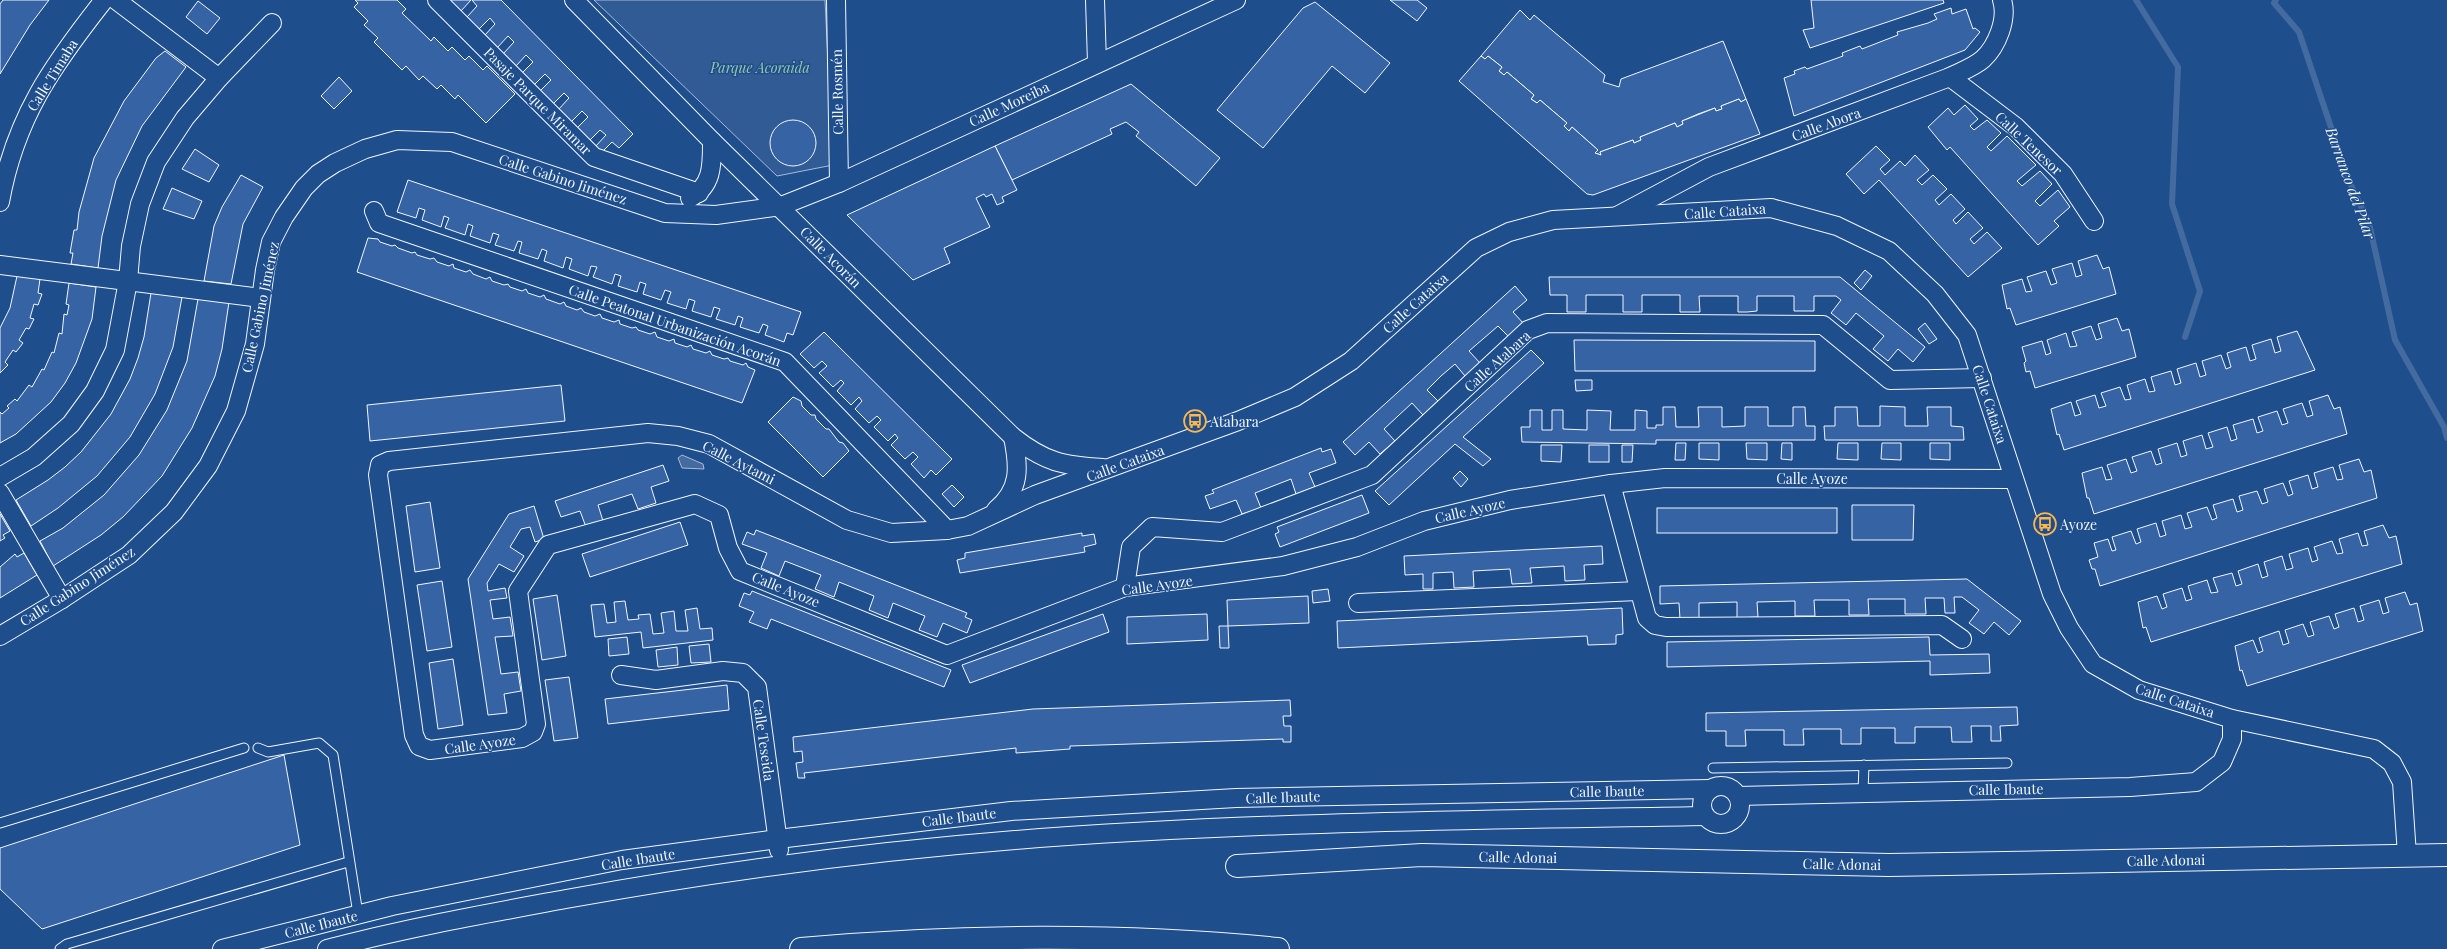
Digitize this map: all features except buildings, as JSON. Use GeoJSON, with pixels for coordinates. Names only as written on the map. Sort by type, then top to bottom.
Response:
{"type":"FeatureCollection","features":[{"type":"Feature","properties":{"kind":"main road","name":"Calle Adonai"},"geometry":{"type":"LineString","coordinates":[[1237,866],[1422,855],[1889,865],[2447,855]]}},
{"type":"Feature","properties":{"kind":"main road"},"geometry":{"type":"LineString","coordinates":[[800,949],[990,939],[1203,941],[1278,949]]}},
{"type":"Feature","properties":{"kind":"street","name":"Calle Timaba"},"geometry":{"type":"LineString","coordinates":[[0,202],[12,155],[24,119],[62,53],[104,0]]}},
{"type":"Feature","properties":{"kind":"street"},"geometry":{"type":"LineString","coordinates":[[116,0],[219,78]]}},
{"type":"Feature","properties":{"kind":"street","name":"Pasaje Parque Miramar"},"geometry":{"type":"LineString","coordinates":[[437,0],[594,158],[700,193]]}},
{"type":"Feature","properties":{"kind":"street","name":"Calle Acorán"},"geometry":{"type":"LineString","coordinates":[[574,0],[712,141],[780,206],[1013,437],[1037,455],[1059,462],[1073,466],[1112,468]]}},
{"type":"Feature","properties":{"kind":"street","name":"Calle Rosmén"},"geometry":{"type":"LineString","coordinates":[[836,0],[839,183]]}},
{"type":"Feature","properties":{"kind":"street"},"geometry":{"type":"LineString","coordinates":[[1095,0],[1097,63]]}},
{"type":"Feature","properties":{"kind":"street","name":"Calle Moreiba"},"geometry":{"type":"LineString","coordinates":[[780,206],[839,183],[1236,0]]}},
{"type":"Feature","properties":{"kind":"street","name":"Calle Abora"},"geometry":{"type":"LineString","coordinates":[[1611,219],[1710,167],[1950,78],[1983,59],[2000,33],[2004,7],[2002,0]]}},
{"type":"Feature","properties":{"kind":"street"},"geometry":{"type":"LineString","coordinates":[[0,477],[34,457],[71,424],[95,391],[114,350],[128,281],[131,246],[140,204],[156,162],[185,118],[219,78],[272,23]]}},
{"type":"Feature","properties":{"kind":"street","name":"Calle Tenesor"},"geometry":{"type":"LineString","coordinates":[[1950,78],[2016,127],[2058,169],[2094,221]]}},
{"type":"Feature","properties":{"kind":"street","name":"Calle Gabino Jiménez"},"geometry":{"type":"LineString","coordinates":[[0,636],[62,599],[129,555],[174,512],[208,466],[236,411],[255,344],[261,298],[271,242],[284,217],[304,188],[318,174],[335,163],[365,149],[397,140],[452,142],[665,213],[716,215],[780,206]]}},
{"type":"Feature","properties":{"kind":"street"},"geometry":{"type":"LineString","coordinates":[[665,213],[700,193],[712,172],[712,141]]}},
{"type":"Feature","properties":{"kind":"street","name":"Calle Cataixa"},"geometry":{"type":"LineString","coordinates":[[1035,495],[1245,418],[1295,397],[1321,383],[1351,362],[1476,248],[1509,232],[1552,220],[1611,219],[1771,208],[1837,226],[1889,251],[1935,294],[1967,335],[2052,594],[2069,628],[2093,664],[2139,690],[2232,719],[2374,749],[2392,763],[2402,782],[2406,856]]}},
{"type":"Feature","properties":{"kind":"street","name":"Calle Peatonal Urbanización Acorán"},"geometry":{"type":"LineString","coordinates":[[374,212],[378,223],[785,362],[947,530]]}},
{"type":"Feature","properties":{"kind":"street"},"geometry":{"type":"LineString","coordinates":[[0,265],[261,298]]}},
{"type":"Feature","properties":{"kind":"street","name":"Calle Atabara"},"geometry":{"type":"LineString","coordinates":[[1125,587],[1131,546],[1152,527],[1222,532],[1372,475],[1528,330],[1547,323],[1823,325],[1890,380],[1982,378]]}},
{"type":"Feature","properties":{"kind":"street","name":"Calle Aytami"},"geometry":{"type":"LineString","coordinates":[[380,465],[389,461],[648,433],[678,436],[708,444],[846,520],[891,533],[947,530],[986,519],[1035,495]]}},
{"type":"Feature","properties":{"kind":"street"},"geometry":{"type":"LineString","coordinates":[[986,519],[1009,499],[1013,488],[1018,463],[1013,437]]}},
{"type":"Feature","properties":{"kind":"street","name":"Calle Ayoze"},"geometry":{"type":"LineString","coordinates":[[380,465],[378,475],[414,735],[419,746],[430,750],[522,738],[533,732],[536,724],[518,591],[548,545],[695,504],[719,515],[728,548],[740,571],[947,655],[1125,587],[1283,566],[1357,547],[1424,521],[1510,500],[1611,484],[1665,478],[2013,479]]}},
{"type":"Feature","properties":{"kind":"street"},"geometry":{"type":"LineString","coordinates":[[1611,484],[1638,591],[1647,618],[1655,625],[1666,627],[1942,625],[1962,639]]}},
{"type":"Feature","properties":{"kind":"street"},"geometry":{"type":"LineString","coordinates":[[0,493],[62,599]]}},
{"type":"Feature","properties":{"kind":"street"},"geometry":{"type":"LineString","coordinates":[[1358,603],[1638,591]]}},
{"type":"Feature","properties":{"kind":"street","name":"Calle Teseida"},"geometry":{"type":"LineString","coordinates":[[621,676],[656,680],[730,672],[743,673],[757,687],[781,865]]}},
{"type":"Feature","properties":{"kind":"street","name":"Calle Ibaute"},"geometry":{"type":"LineString","coordinates":[[1738,796],[2130,787],[2196,782],[2222,762],[2232,739],[2232,719]]}},
{"type":"Feature","properties":{"kind":"street"},"geometry":{"type":"LineString","coordinates":[[1720,785],[1733,789],[1738,796],[1740,808],[1737,816],[1730,822],[1719,824],[1711,822],[1705,816],[1702,808],[1702,800],[1709,789],[1720,785]]}},
{"type":"Feature","properties":{"kind":"street","name":"Calle Ibaute"},"geometry":{"type":"LineString","coordinates":[[222,949],[392,906],[622,860],[778,839],[1011,811],[1236,798],[1356,794],[1709,789]]}},
{"type":"Feature","properties":{"kind":"street"},"geometry":{"type":"LineString","coordinates":[[1356,794],[1357,823]]}},
{"type":"Feature","properties":{"kind":"street"},"geometry":{"type":"LineString","coordinates":[[1236,798],[1238,827]]}},
{"type":"Feature","properties":{"kind":"street","name":"Calle Ibaute"},"geometry":{"type":"LineString","coordinates":[[327,949],[397,930],[627,888],[781,865],[1014,840],[1238,827],[1705,816]]}},
{"type":"Feature","properties":{"kind":"street"},"geometry":{"type":"LineString","coordinates":[[392,906],[397,930]]}},
{"type":"Feature","properties":{"kind":"lane"},"geometry":{"type":"LineString","coordinates":[[258,748],[268,752],[319,743],[333,755],[348,862],[358,914]]}},
{"type":"Feature","properties":{"kind":"lane"},"geometry":{"type":"LineString","coordinates":[[0,823],[244,748]]}},
{"type":"Feature","properties":{"kind":"lane"},"geometry":{"type":"LineString","coordinates":[[1713,768],[2007,763]]}},
{"type":"Feature","properties":{"kind":"lane"},"geometry":{"type":"LineString","coordinates":[[1863,792],[1864,765]]}},
{"type":"Feature","properties":{"kind":"lane"},"geometry":{"type":"LineString","coordinates":[[60,949],[67,944],[140,921],[348,862]]}},
{"type":"Feature","properties":{"kind":"green space","name":"Parque Acoraida"},"geometry":{"type":"Polygon","coordinates":[[[594,0],[825,0],[833,165],[777,176],[594,0]]]}},
{"type":"Feature","properties":{"kind":"shaded area"},"geometry":{"type":"Polygon","coordinates":[[[682,455],[703,464],[704,469],[682,468],[678,458],[682,455]]]}},
{"type":"Feature","properties":{"kind":"waterway"},"geometry":{"type":"LineString","coordinates":[[2136,0],[2178,67],[2172,204],[2200,291],[2185,337]]}},
{"type":"Feature","properties":{"kind":"waterway","name":"Barranco del Pilar"},"geometry":{"type":"LineString","coordinates":[[2276,0],[2274,3],[2299,32],[2349,181],[2369,223],[2395,340],[2444,427],[2447,438]]}},
{"type":"Feature","properties":{"kind":"place","name":"Atabara"},"geometry":{"type":"Point","coordinates":[1195,421]}},
{"type":"Feature","properties":{"kind":"place","name":"Ayoze"},"geometry":{"type":"Point","coordinates":[2045,524]}}]}
